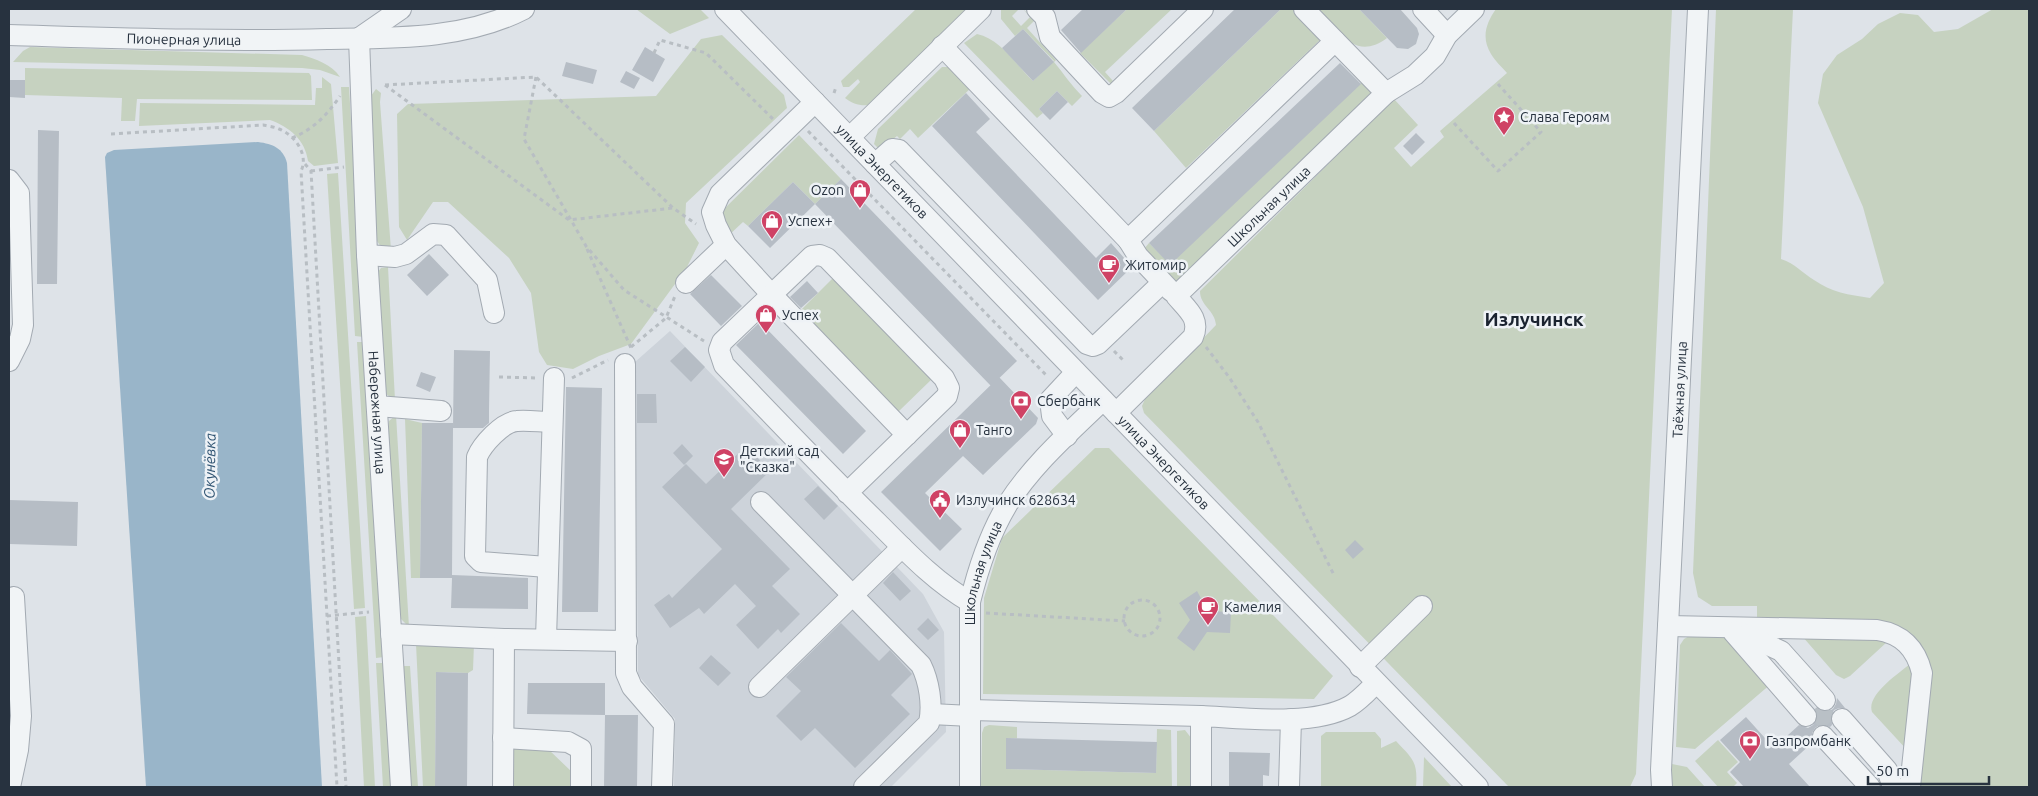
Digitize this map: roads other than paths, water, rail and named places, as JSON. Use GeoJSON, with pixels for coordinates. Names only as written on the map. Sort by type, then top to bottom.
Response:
{"type":"FeatureCollection","features":[{"type":"Feature","properties":{"kind":"street"},"geometry":{"type":"LineString","coordinates":[[359,38],[401,9]]}},
{"type":"Feature","properties":{"kind":"street","name":"Пионерная улица"},"geometry":{"type":"LineString","coordinates":[[9,34],[236,41],[359,38],[448,33],[499,20],[524,9]]}},
{"type":"Feature","properties":{"kind":"street","name":"улица Энергетиков"},"geometry":{"type":"LineString","coordinates":[[725,9],[1478,787]]}},
{"type":"Feature","properties":{"kind":"street"},"geometry":{"type":"LineString","coordinates":[[850,137],[981,9]]}},
{"type":"Feature","properties":{"kind":"street"},"geometry":{"type":"LineString","coordinates":[[1045,12],[1050,37],[1102,93],[1109,97],[1116,93],[1204,9]]}},
{"type":"Feature","properties":{"kind":"street"},"geometry":{"type":"LineString","coordinates":[[1304,9],[1386,93]]}},
{"type":"Feature","properties":{"kind":"street"},"geometry":{"type":"LineString","coordinates":[[1422,9],[1447,35]]}},
{"type":"Feature","properties":{"kind":"street","name":"Школьная улица"},"geometry":{"type":"LineString","coordinates":[[875,164],[892,150],[899,150],[1087,344],[1093,346],[1169,289],[1386,93],[1416,75],[1435,56],[1447,35],[1474,9]]}},
{"type":"Feature","properties":{"kind":"street","name":"Таёжная улица"},"geometry":{"type":"LineString","coordinates":[[1660,782],[1698,9]]}},
{"type":"Feature","properties":{"kind":"street","name":"Набережная улица"},"geometry":{"type":"LineString","coordinates":[[359,38],[367,255],[401,787]]}},
{"type":"Feature","properties":{"kind":"street"},"geometry":{"type":"LineString","coordinates":[[1128,240],[1335,41]]}},
{"type":"Feature","properties":{"kind":"street"},"geometry":{"type":"LineString","coordinates":[[942,46],[1128,240],[1138,256],[1169,289]]}},
{"type":"Feature","properties":{"kind":"street"},"geometry":{"type":"LineString","coordinates":[[815,102],[794,128],[720,194],[712,212],[726,245],[907,435]]}},
{"type":"Feature","properties":{"kind":"street"},"geometry":{"type":"LineString","coordinates":[[9,180],[20,193],[23,325],[20,338],[9,361]]}},
{"type":"Feature","properties":{"kind":"street"},"geometry":{"type":"LineString","coordinates":[[367,255],[400,256],[406,254],[433,234],[446,235],[487,280],[494,313]]}},
{"type":"Feature","properties":{"kind":"street"},"geometry":{"type":"LineString","coordinates":[[686,283],[726,245]]}},
{"type":"Feature","properties":{"kind":"street"},"geometry":{"type":"LineString","coordinates":[[847,493],[947,396],[949,388],[944,378],[827,258],[820,255],[812,256],[722,342],[719,350],[724,365],[847,493],[902,546],[952,592],[976,607]]}},
{"type":"Feature","properties":{"kind":"street","name":"Школьная улица"},"geometry":{"type":"LineString","coordinates":[[970,787],[976,607],[984,554],[1008,504],[1029,476],[1067,436],[1110,406],[1190,342],[1197,324],[1195,319],[1169,289]]}},
{"type":"Feature","properties":{"kind":"street"},"geometry":{"type":"LineString","coordinates":[[628,356],[626,672],[632,687],[664,724],[662,787]]}},
{"type":"Feature","properties":{"kind":"street"},"geometry":{"type":"LineString","coordinates":[[1067,436],[1052,416],[1050,400],[1076,372]]}},
{"type":"Feature","properties":{"kind":"street"},"geometry":{"type":"LineString","coordinates":[[546,639],[554,378]]}},
{"type":"Feature","properties":{"kind":"street"},"geometry":{"type":"LineString","coordinates":[[377,406],[441,410]]}},
{"type":"Feature","properties":{"kind":"street"},"geometry":{"type":"LineString","coordinates":[[547,567],[482,562],[475,556],[477,457],[481,447],[509,423],[516,421],[552,422]]}},
{"type":"Feature","properties":{"kind":"street"},"geometry":{"type":"LineString","coordinates":[[761,502],[921,665],[927,682],[931,714],[929,723],[864,787]]}},
{"type":"Feature","properties":{"kind":"street"},"geometry":{"type":"LineString","coordinates":[[758,687],[902,546]]}},
{"type":"Feature","properties":{"kind":"street"},"geometry":{"type":"LineString","coordinates":[[10,787],[18,750],[21,716],[14,597]]}},
{"type":"Feature","properties":{"kind":"street"},"geometry":{"type":"LineString","coordinates":[[1360,667],[1422,606]]}},
{"type":"Feature","properties":{"kind":"street"},"geometry":{"type":"LineString","coordinates":[[1668,626],[1877,630],[1890,632],[1903,640],[1912,647],[1919,660],[1922,673],[1910,787]]}},
{"type":"Feature","properties":{"kind":"street"},"geometry":{"type":"LineString","coordinates":[[1728,627],[1772,658],[1815,708]]}},
{"type":"Feature","properties":{"kind":"street"},"geometry":{"type":"LineString","coordinates":[[391,634],[504,639],[627,640]]}},
{"type":"Feature","properties":{"kind":"street"},"geometry":{"type":"LineString","coordinates":[[503,787],[504,639]]}},
{"type":"Feature","properties":{"kind":"street"},"geometry":{"type":"LineString","coordinates":[[931,714],[1201,716],[1291,720],[1321,715],[1349,706],[1376,683]]}},
{"type":"Feature","properties":{"kind":"street"},"geometry":{"type":"LineString","coordinates":[[1201,716],[1201,787]]}},
{"type":"Feature","properties":{"kind":"street"},"geometry":{"type":"LineString","coordinates":[[1289,787],[1291,720]]}},
{"type":"Feature","properties":{"kind":"street"},"geometry":{"type":"LineString","coordinates":[[1833,728],[1870,787]]}},
{"type":"Feature","properties":{"kind":"street"},"geometry":{"type":"LineString","coordinates":[[1833,728],[1878,777],[1884,787]]}},
{"type":"Feature","properties":{"kind":"street"},"geometry":{"type":"LineString","coordinates":[[1833,728],[1887,770],[1893,787]]}},
{"type":"Feature","properties":{"kind":"street"},"geometry":{"type":"LineString","coordinates":[[503,738],[568,742],[581,749],[581,787]]}},
{"type":"Feature","properties":{"kind":"water","name":"Окунёвка"},"geometry":{"type":"Polygon","coordinates":[[[258,142],[268,144],[280,150],[287,163],[322,787],[146,787],[105,157],[107,153],[114,150],[258,142]]]}},
{"type":"Feature","properties":{"kind":"tunnel"},"geometry":{"type":"LineString","coordinates":[[1816,708],[1833,728]]}},
{"type":"Feature","properties":{"kind":"place","name":"Слава Героям"},"geometry":{"type":"Point","coordinates":[1504,136]}},
{"type":"Feature","properties":{"kind":"place","name":"Ozon"},"geometry":{"type":"Point","coordinates":[860,209]}},
{"type":"Feature","properties":{"kind":"place","name":"Успех+"},"geometry":{"type":"Point","coordinates":[772,240]}},
{"type":"Feature","properties":{"kind":"place","name":"Житомир"},"geometry":{"type":"Point","coordinates":[1109,284]}},
{"type":"Feature","properties":{"kind":"place","name":"Успех"},"geometry":{"type":"Point","coordinates":[766,334]}},
{"type":"Feature","properties":{"kind":"place","name":"Сбербанк"},"geometry":{"type":"Point","coordinates":[1021,420]}},
{"type":"Feature","properties":{"kind":"place","name":"Танго"},"geometry":{"type":"Point","coordinates":[960,449]}},
{"type":"Feature","properties":{"kind":"place","name":"Детский сад \"Сказка\""},"geometry":{"type":"Point","coordinates":[724,478]}},
{"type":"Feature","properties":{"kind":"place","name":"Излучинск 628634"},"geometry":{"type":"Point","coordinates":[940,519]}},
{"type":"Feature","properties":{"kind":"place","name":"Камелия"},"geometry":{"type":"Point","coordinates":[1208,626]}},
{"type":"Feature","properties":{"kind":"place","name":"Газпромбанк"},"geometry":{"type":"Point","coordinates":[1750,760]}},
{"type":"Feature","properties":{"kind":"district","name":"Излучинск"},"geometry":{"type":"Point","coordinates":[1534,319]}}]}
